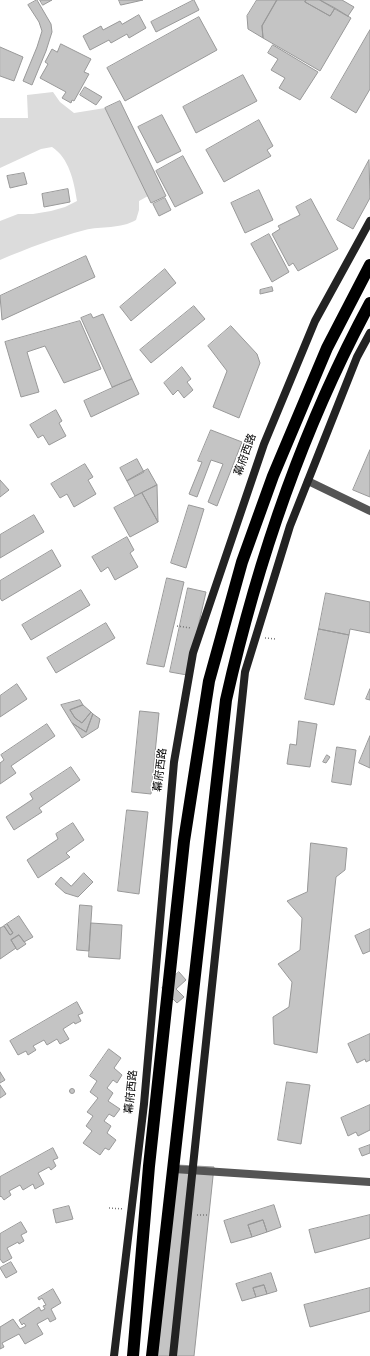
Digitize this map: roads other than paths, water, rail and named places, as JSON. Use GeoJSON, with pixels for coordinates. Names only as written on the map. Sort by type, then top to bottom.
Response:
{"type":"FeatureCollection","features":[{"type":"Feature","properties":{"kind":"highway"},"geometry":{"type":"LineString","coordinates":[[132,1356],[149,1166],[183,849],[209,681],[242,562],[273,476],[327,348],[370,265]]}},
{"type":"Feature","properties":{"kind":"highway"},"geometry":{"type":"LineString","coordinates":[[152,1356],[226,700],[253,594],[289,482],[320,405],[345,349],[370,303]]}},
{"type":"Feature","properties":{"kind":"main road","name":"幕府西路"},"geometry":{"type":"LineString","coordinates":[[114,1356],[144,1104],[174,762],[193,653],[264,444],[315,321],[370,221]]}},
{"type":"Feature","properties":{"kind":"main road"},"geometry":{"type":"LineString","coordinates":[[173,1356],[245,672],[290,526],[357,357],[370,333]]}},
{"type":"Feature","properties":{"kind":"street"},"geometry":{"type":"LineString","coordinates":[[308,481],[370,511]]}},
{"type":"Feature","properties":{"kind":"street"},"geometry":{"type":"LineString","coordinates":[[174,1169],[370,1182]]}}]}
